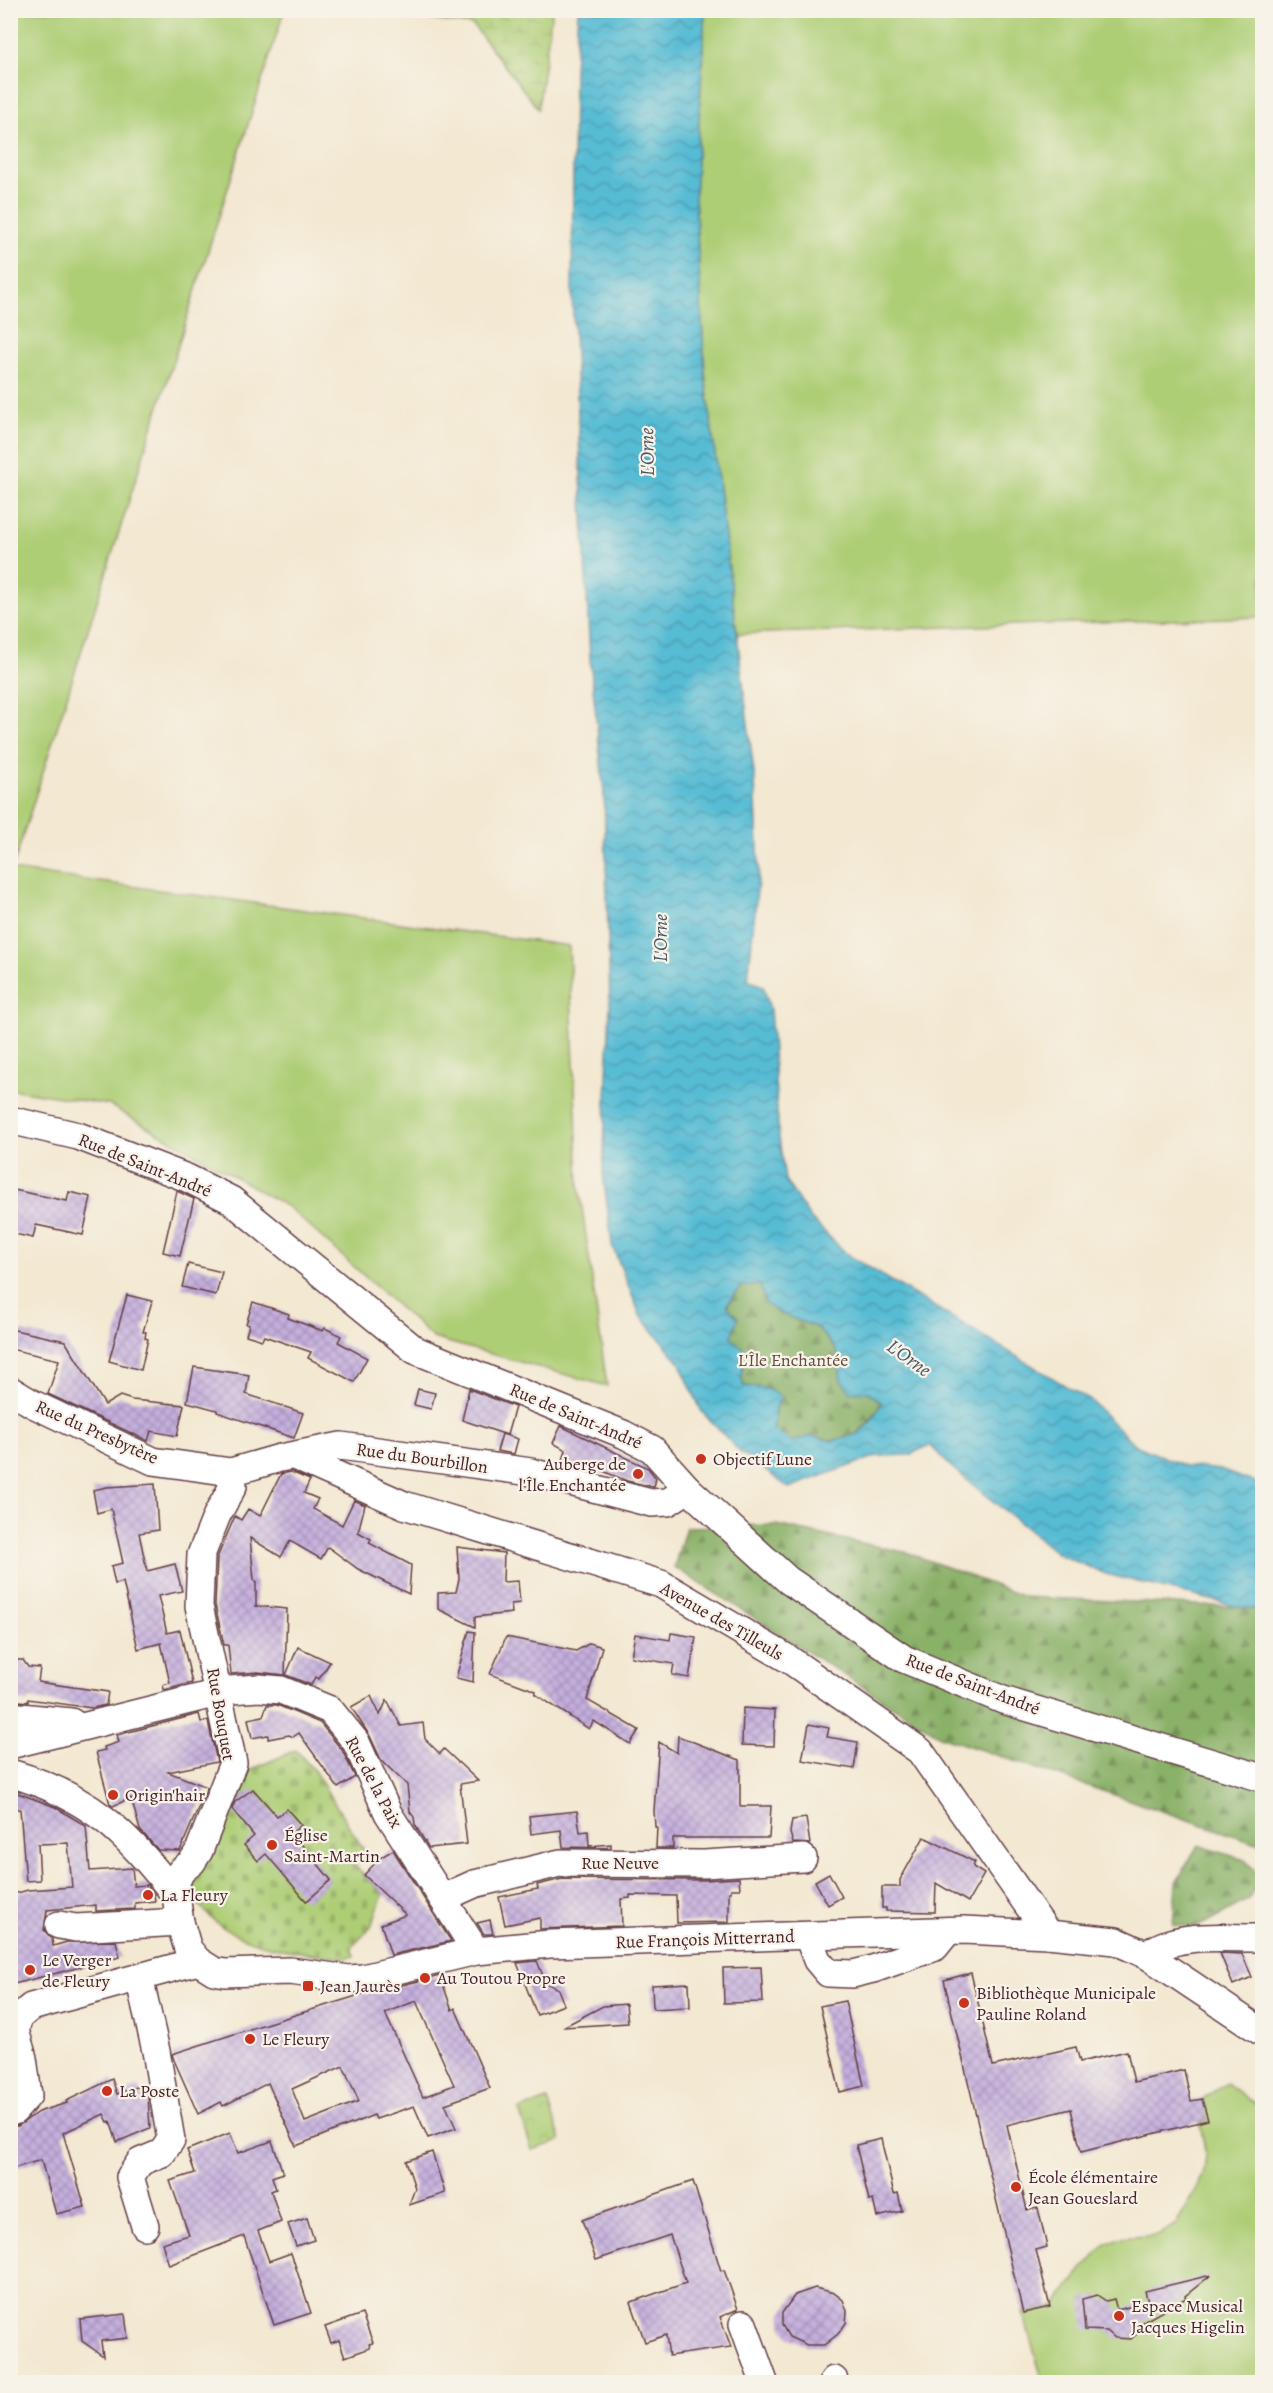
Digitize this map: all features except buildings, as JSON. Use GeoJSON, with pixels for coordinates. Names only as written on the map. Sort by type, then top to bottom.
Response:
{"type":"FeatureCollection","features":[{"type":"Feature","properties":{"kind":"street","name":"Rue de Saint-André"},"geometry":{"type":"LineString","coordinates":[[10,1120],[78,1136],[187,1178],[231,1200],[415,1350],[623,1434],[652,1449],[688,1489],[788,1580],[904,1659],[1003,1700],[1263,1778]]}},
{"type":"Feature","properties":{"kind":"street","name":"Rue du Presbytère"},"geometry":{"type":"LineString","coordinates":[[10,1390],[33,1404],[153,1461],[231,1472],[294,1456]]}},
{"type":"Feature","properties":{"kind":"street","name":"Rue du Bourbillon"},"geometry":{"type":"LineString","coordinates":[[294,1456],[340,1446],[531,1472],[651,1503],[668,1502],[688,1489]]}},
{"type":"Feature","properties":{"kind":"street","name":"Avenue des Tilleuls"},"geometry":{"type":"LineString","coordinates":[[294,1456],[405,1505],[661,1584],[790,1660],[920,1751],[1048,1934]]}},
{"type":"Feature","properties":{"kind":"street","name":"Rue Bouquet"},"geometry":{"type":"LineString","coordinates":[[176,1896],[178,1876],[199,1851],[233,1763],[199,1606],[201,1555],[217,1515],[233,1486],[231,1472]]}},
{"type":"Feature","properties":{"kind":"street","name":"Rue de la Paix"},"geometry":{"type":"LineString","coordinates":[[10,1745],[219,1693],[258,1688],[281,1690],[330,1710],[356,1743],[388,1813],[476,1952]]}},
{"type":"Feature","properties":{"kind":"street"},"geometry":{"type":"LineString","coordinates":[[10,1716],[71,1722],[80,1729]]}},
{"type":"Feature","properties":{"kind":"street"},"geometry":{"type":"LineString","coordinates":[[10,1773],[52,1786],[91,1808],[140,1852],[176,1896],[180,1922],[188,1949],[198,1961],[30,2007],[19,2017],[15,2030],[23,2058],[28,2095],[10,2112]]}},
{"type":"Feature","properties":{"kind":"street","name":"Rue Neuve"},"geometry":{"type":"LineString","coordinates":[[443,1898],[474,1884],[560,1863],[704,1864],[802,1858]]}},
{"type":"Feature","properties":{"kind":"street"},"geometry":{"type":"LineString","coordinates":[[59,1925],[76,1928],[180,1922]]}},
{"type":"Feature","properties":{"kind":"street","name":"Rue François Mitterrand"},"geometry":{"type":"LineString","coordinates":[[198,1961],[214,1971],[225,1973],[290,1971],[349,1979],[374,1976],[476,1952],[550,1944],[948,1931],[1048,1934],[1116,1941],[1147,1955],[1263,2032]]}},
{"type":"Feature","properties":{"kind":"street"},"geometry":{"type":"LineString","coordinates":[[808,1936],[817,1960],[828,1972],[853,1974],[935,1947],[948,1931]]}},
{"type":"Feature","properties":{"kind":"street"},"geometry":{"type":"LineString","coordinates":[[1147,1955],[1157,1946],[1180,1940],[1263,1938]]}},
{"type":"Feature","properties":{"kind":"street"},"geometry":{"type":"LineString","coordinates":[[139,1977],[156,2051],[171,2140],[162,2153],[140,2162],[130,2177],[145,2226]]}},
{"type":"Feature","properties":{"kind":"street"},"geometry":{"type":"LineString","coordinates":[[743,2324],[764,2382]]}},
{"type":"Feature","properties":{"kind":"green space"},"geometry":{"type":"Polygon","coordinates":[[[10,11],[284,11],[12,870],[569,946],[579,1186],[607,1386],[433,1338],[288,1207],[109,1105],[11,1089],[10,11]]]}},
{"type":"Feature","properties":{"kind":"green space"},"geometry":{"type":"Polygon","coordinates":[[[363,11],[552,11],[538,109],[473,25],[363,11]]]}},
{"type":"Feature","properties":{"kind":"green space"},"geometry":{"type":"Polygon","coordinates":[[[705,11],[1262,11],[1262,617],[737,634],[705,373],[695,196],[705,11]]]}},
{"type":"Feature","properties":{"kind":"green space","name":"L'Île Enchantée"},"geometry":{"type":"Polygon","coordinates":[[[760,1285],[779,1313],[818,1328],[837,1351],[841,1380],[868,1392],[882,1403],[867,1424],[854,1435],[839,1440],[811,1437],[792,1442],[774,1431],[775,1408],[765,1388],[744,1386],[741,1376],[746,1351],[730,1337],[727,1306],[740,1287],[760,1285]]]}},
{"type":"Feature","properties":{"kind":"green space"},"geometry":{"type":"Polygon","coordinates":[[[776,1525],[909,1553],[1025,1597],[1262,1610],[1262,1845],[940,1736],[674,1567],[686,1527],[776,1525]]]}},
{"type":"Feature","properties":{"kind":"green space"},"geometry":{"type":"Polygon","coordinates":[[[296,1750],[315,1772],[367,1855],[354,1865],[383,1894],[371,1927],[351,1948],[354,1956],[344,1958],[295,1951],[244,1938],[212,1919],[188,1891],[234,1781],[246,1772],[296,1750]]]}},
{"type":"Feature","properties":{"kind":"green space"},"geometry":{"type":"Polygon","coordinates":[[[1198,1845],[1245,1860],[1258,1874],[1258,1885],[1249,1899],[1206,1923],[1193,1927],[1173,1925],[1176,1883],[1198,1845]]]}},
{"type":"Feature","properties":{"kind":"green space"},"geometry":{"type":"Polygon","coordinates":[[[1227,2083],[1262,2107],[1262,2378],[1222,2382],[1043,2382],[1023,2313],[1055,2306],[1084,2267],[1106,2244],[1119,2238],[1159,2235],[1177,2223],[1194,2195],[1204,2172],[1206,2155],[1200,2123],[1208,2120],[1202,2099],[1227,2083]]]}},
{"type":"Feature","properties":{"kind":"green space"},"geometry":{"type":"Polygon","coordinates":[[[548,2100],[561,2141],[532,2150],[519,2110],[548,2100]]]}},
{"type":"Feature","properties":{"kind":"water","name":"L'Orne"},"geometry":{"type":"Polygon","coordinates":[[[578,11],[705,11],[695,196],[705,373],[755,781],[759,870],[748,980],[763,986],[770,1009],[779,1138],[785,1180],[810,1218],[848,1255],[1091,1401],[1135,1445],[1185,1466],[1220,1470],[1262,1485],[1262,1610],[1239,1607],[1106,1574],[1058,1554],[950,1466],[930,1445],[909,1455],[877,1456],[789,1488],[740,1452],[702,1412],[679,1362],[640,1315],[612,1245],[603,1173],[610,1005],[604,793],[590,659],[572,294],[574,69],[578,11]],[[760,1285],[740,1287],[727,1305],[738,1318],[731,1337],[746,1351],[741,1376],[744,1386],[765,1388],[782,1397],[775,1408],[774,1430],[792,1442],[811,1436],[832,1441],[858,1434],[871,1421],[882,1403],[868,1392],[850,1392],[841,1380],[837,1351],[818,1328],[779,1313],[765,1303],[760,1285]]]}},
{"type":"Feature","properties":{"kind":"place","name":"Objectif Lune"},"geometry":{"type":"Point","coordinates":[701,1459]}},
{"type":"Feature","properties":{"kind":"place","name":"Auberge de l'Île Enchantée"},"geometry":{"type":"Point","coordinates":[638,1474]}},
{"type":"Feature","properties":{"kind":"place","name":"Origin'hair"},"geometry":{"type":"Point","coordinates":[113,1795]}},
{"type":"Feature","properties":{"kind":"place","name":"Église Saint-Martin"},"geometry":{"type":"Point","coordinates":[272,1845]}},
{"type":"Feature","properties":{"kind":"place","name":"La Fleury"},"geometry":{"type":"Point","coordinates":[148,1895]}},
{"type":"Feature","properties":{"kind":"place","name":"Le Verger de Fleury"},"geometry":{"type":"Point","coordinates":[30,1970]}},
{"type":"Feature","properties":{"kind":"place","name":"Au Toutou Propre"},"geometry":{"type":"Point","coordinates":[425,1978]}},
{"type":"Feature","properties":{"kind":"place","name":"Jean Jaurès"},"geometry":{"type":"Point","coordinates":[308,1986]}},
{"type":"Feature","properties":{"kind":"place","name":"Bibliothèque Municipale Pauline Roland"},"geometry":{"type":"Point","coordinates":[964,2003]}},
{"type":"Feature","properties":{"kind":"place","name":"Le Fleury"},"geometry":{"type":"Point","coordinates":[250,2039]}},
{"type":"Feature","properties":{"kind":"place","name":"La Poste"},"geometry":{"type":"Point","coordinates":[107,2091]}},
{"type":"Feature","properties":{"kind":"place","name":"École élémentaire Jean Goueslard"},"geometry":{"type":"Point","coordinates":[1016,2187]}},
{"type":"Feature","properties":{"kind":"place","name":"Espace Musical Jacques Higelin"},"geometry":{"type":"Point","coordinates":[1119,2316]}}]}
